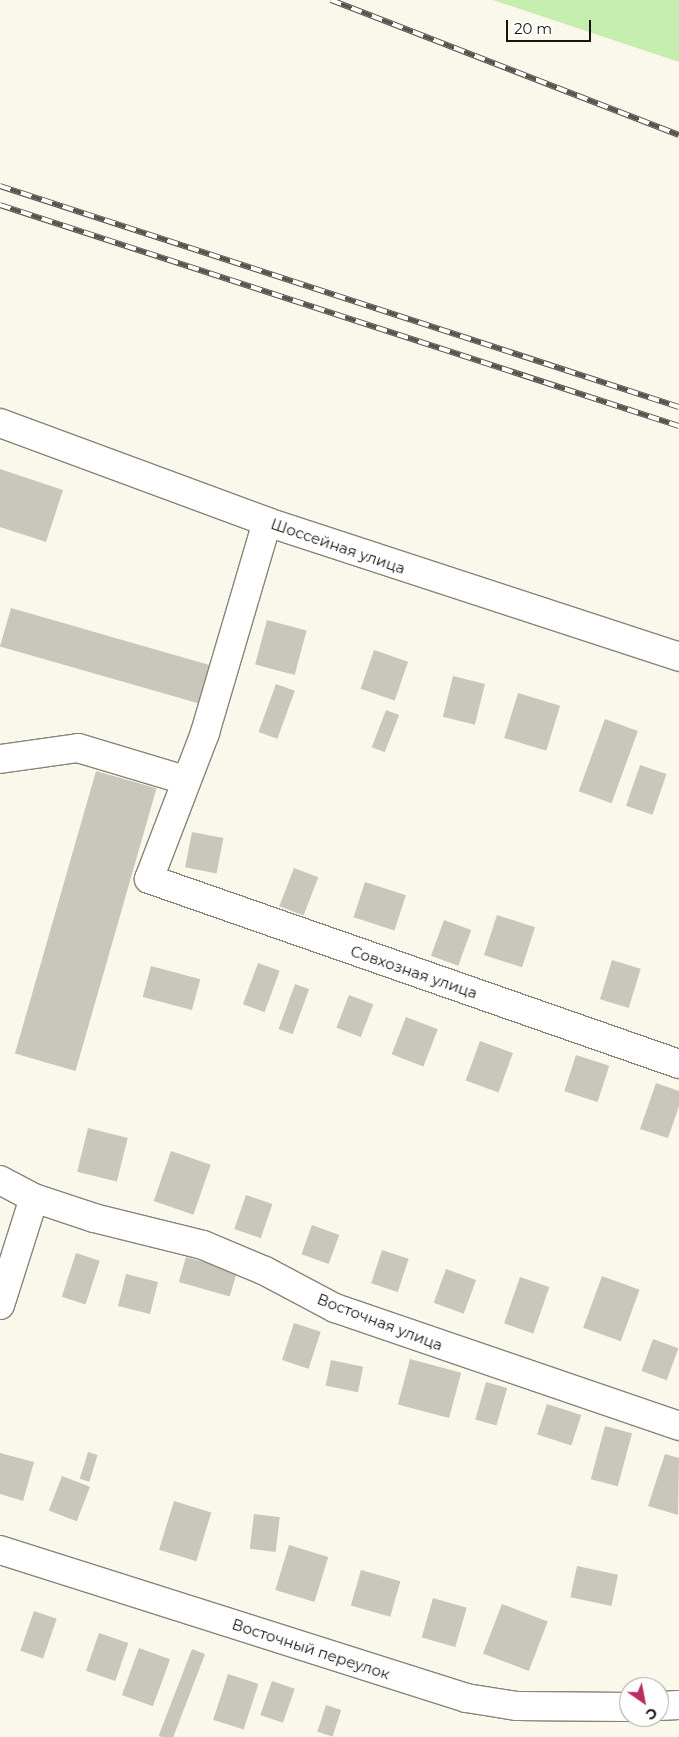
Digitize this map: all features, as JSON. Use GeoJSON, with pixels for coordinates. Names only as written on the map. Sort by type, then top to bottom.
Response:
{"type":"FeatureCollection","features":[{"type":"Feature","properties":{"kind":"street","name":"Шоссейная улица"},"geometry":{"type":"LineString","coordinates":[[0,423],[267,522],[679,657]]}},
{"type":"Feature","properties":{"kind":"street"},"geometry":{"type":"LineString","coordinates":[[0,760],[78,748],[185,780],[205,733],[267,522]]}},
{"type":"Feature","properties":{"kind":"street","name":"Совхозная улица"},"geometry":{"type":"LineString","coordinates":[[185,780],[149,879],[679,1064]]}},
{"type":"Feature","properties":{"kind":"street","name":"Восточная улица"},"geometry":{"type":"LineString","coordinates":[[0,1180],[34,1198],[94,1218],[203,1245],[265,1271],[335,1308],[679,1426]]}},
{"type":"Feature","properties":{"kind":"street"},"geometry":{"type":"LineString","coordinates":[[0,1305],[34,1198]]}},
{"type":"Feature","properties":{"kind":"street","name":"Восточный переулок"},"geometry":{"type":"LineString","coordinates":[[0,1550],[466,1698],[516,1706],[619,1707]]}},
{"type":"Feature","properties":{"kind":"green space"},"geometry":{"type":"Polygon","coordinates":[[[493,0],[679,0],[679,62],[493,0]]]}},
{"type":"Feature","properties":{"kind":"building"},"geometry":{"type":"Polygon","coordinates":[[[0,469],[63,490],[46,542],[0,527],[0,469]]]}},
{"type":"Feature","properties":{"kind":"building"},"geometry":{"type":"Polygon","coordinates":[[[11,608],[222,669],[211,707],[0,646],[11,608]]]}},
{"type":"Feature","properties":{"kind":"building"},"geometry":{"type":"Polygon","coordinates":[[[267,620],[307,631],[295,675],[255,664],[267,620]]]}},
{"type":"Feature","properties":{"kind":"building"},"geometry":{"type":"Polygon","coordinates":[[[374,650],[408,662],[395,700],[361,689],[374,650]]]}},
{"type":"Feature","properties":{"kind":"building"},"geometry":{"type":"Polygon","coordinates":[[[453,676],[485,684],[475,725],[443,717],[453,676]]]}},
{"type":"Feature","properties":{"kind":"building"},"geometry":{"type":"Polygon","coordinates":[[[276,684],[295,691],[277,739],[259,732],[276,684]]]}},
{"type":"Feature","properties":{"kind":"building"},"geometry":{"type":"Polygon","coordinates":[[[518,693],[560,706],[546,751],[504,738],[518,693]]]}},
{"type":"Feature","properties":{"kind":"building"},"geometry":{"type":"Polygon","coordinates":[[[386,710],[399,715],[385,752],[372,747],[386,710]]]}},
{"type":"Feature","properties":{"kind":"building"},"geometry":{"type":"Polygon","coordinates":[[[605,719],[638,731],[612,803],[579,791],[605,719]]]}},
{"type":"Feature","properties":{"kind":"building"},"geometry":{"type":"Polygon","coordinates":[[[640,765],[666,774],[652,815],[626,806],[640,765]]]}},
{"type":"Feature","properties":{"kind":"building"},"geometry":{"type":"Polygon","coordinates":[[[96,771],[157,788],[76,1071],[15,1054],[96,771]]]}},
{"type":"Feature","properties":{"kind":"building"},"geometry":{"type":"Polygon","coordinates":[[[192,832],[223,838],[217,873],[185,867],[192,832]]]}},
{"type":"Feature","properties":{"kind":"building"},"geometry":{"type":"Polygon","coordinates":[[[294,868],[318,877],[304,916],[279,906],[294,868]]]}},
{"type":"Feature","properties":{"kind":"building"},"geometry":{"type":"Polygon","coordinates":[[[365,882],[406,895],[394,930],[354,917],[365,882]]]}},
{"type":"Feature","properties":{"kind":"building"},"geometry":{"type":"Polygon","coordinates":[[[497,915],[535,927],[522,967],[484,955],[497,915]]]}},
{"type":"Feature","properties":{"kind":"building"},"geometry":{"type":"Polygon","coordinates":[[[444,920],[471,930],[458,966],[431,956],[444,920]]]}},
{"type":"Feature","properties":{"kind":"building"},"geometry":{"type":"Polygon","coordinates":[[[612,960],[641,969],[629,1008],[600,999],[612,960]]]}},
{"type":"Feature","properties":{"kind":"building"},"geometry":{"type":"Polygon","coordinates":[[[258,963],[280,971],[265,1012],[243,1004],[258,963]]]}},
{"type":"Feature","properties":{"kind":"building"},"geometry":{"type":"Polygon","coordinates":[[[151,966],[200,979],[192,1010],[143,997],[151,966]]]}},
{"type":"Feature","properties":{"kind":"building"},"geometry":{"type":"Polygon","coordinates":[[[295,984],[309,989],[293,1034],[279,1029],[295,984]]]}},
{"type":"Feature","properties":{"kind":"building"},"geometry":{"type":"Polygon","coordinates":[[[349,995],[373,1004],[361,1037],[336,1028],[349,995]]]}},
{"type":"Feature","properties":{"kind":"building"},"geometry":{"type":"Polygon","coordinates":[[[406,1017],[438,1029],[423,1067],[392,1054],[406,1017]]]}},
{"type":"Feature","properties":{"kind":"building"},"geometry":{"type":"Polygon","coordinates":[[[480,1041],[513,1053],[499,1092],[466,1080],[480,1041]]]}},
{"type":"Feature","properties":{"kind":"building"},"geometry":{"type":"Polygon","coordinates":[[[576,1055],[609,1066],[598,1102],[564,1091],[576,1055]]]}},
{"type":"Feature","properties":{"kind":"building"},"geometry":{"type":"Polygon","coordinates":[[[656,1083],[679,1091],[679,1106],[668,1138],[640,1129],[656,1083]]]}},
{"type":"Feature","properties":{"kind":"building"},"geometry":{"type":"Polygon","coordinates":[[[88,1128],[128,1138],[117,1182],[77,1172],[88,1128]]]}},
{"type":"Feature","properties":{"kind":"building"},"geometry":{"type":"Polygon","coordinates":[[[171,1151],[211,1165],[193,1215],[154,1201],[171,1151]]]}},
{"type":"Feature","properties":{"kind":"building"},"geometry":{"type":"Polygon","coordinates":[[[246,1195],[272,1204],[261,1238],[234,1229],[246,1195]]]}},
{"type":"Feature","properties":{"kind":"building"},"geometry":{"type":"Polygon","coordinates":[[[312,1225],[339,1235],[329,1264],[301,1254],[312,1225]]]}},
{"type":"Feature","properties":{"kind":"building"},"geometry":{"type":"Polygon","coordinates":[[[382,1250],[409,1259],[398,1292],[371,1283],[382,1250]]]}},
{"type":"Feature","properties":{"kind":"building"},"geometry":{"type":"Polygon","coordinates":[[[76,1253],[100,1261],[86,1304],[62,1297],[76,1253]]]}},
{"type":"Feature","properties":{"kind":"building"},"geometry":{"type":"Polygon","coordinates":[[[186,1257],[237,1272],[230,1297],[179,1282],[186,1257]]]}},
{"type":"Feature","properties":{"kind":"building"},"geometry":{"type":"Polygon","coordinates":[[[446,1269],[476,1280],[464,1314],[434,1303],[446,1269]]]}},
{"type":"Feature","properties":{"kind":"building"},"geometry":{"type":"Polygon","coordinates":[[[126,1274],[158,1282],[150,1314],[118,1306],[126,1274]]]}},
{"type":"Feature","properties":{"kind":"building"},"geometry":{"type":"Polygon","coordinates":[[[602,1276],[640,1290],[621,1341],[583,1328],[602,1276]]]}},
{"type":"Feature","properties":{"kind":"building"},"geometry":{"type":"Polygon","coordinates":[[[520,1277],[549,1287],[533,1333],[504,1323],[520,1277]]]}},
{"type":"Feature","properties":{"kind":"building"},"geometry":{"type":"Polygon","coordinates":[[[294,1323],[321,1332],[309,1369],[282,1360],[294,1323]]]}},
{"type":"Feature","properties":{"kind":"building"},"geometry":{"type":"Polygon","coordinates":[[[653,1339],[678,1348],[667,1380],[641,1371],[653,1339]]]}},
{"type":"Feature","properties":{"kind":"building"},"geometry":{"type":"Polygon","coordinates":[[[410,1359],[461,1373],[449,1418],[398,1404],[410,1359]]]}},
{"type":"Feature","properties":{"kind":"building"},"geometry":{"type":"Polygon","coordinates":[[[331,1360],[363,1367],[358,1392],[326,1385],[331,1360]]]}},
{"type":"Feature","properties":{"kind":"building"},"geometry":{"type":"Polygon","coordinates":[[[486,1382],[507,1388],[496,1426],[475,1419],[486,1382]]]}},
{"type":"Feature","properties":{"kind":"building"},"geometry":{"type":"Polygon","coordinates":[[[547,1404],[581,1415],[571,1446],[537,1434],[547,1404]]]}},
{"type":"Feature","properties":{"kind":"building"},"geometry":{"type":"Polygon","coordinates":[[[605,1426],[632,1433],[618,1486],[591,1479],[605,1426]]]}},
{"type":"Feature","properties":{"kind":"building"},"geometry":{"type":"Polygon","coordinates":[[[88,1452],[98,1455],[89,1482],[80,1479],[88,1452]]]}},
{"type":"Feature","properties":{"kind":"building"},"geometry":{"type":"Polygon","coordinates":[[[0,1453],[34,1462],[23,1501],[0,1494],[0,1453]]]}},
{"type":"Feature","properties":{"kind":"building"},"geometry":{"type":"Polygon","coordinates":[[[665,1454],[679,1458],[678,1515],[648,1506],[665,1454]]]}},
{"type":"Feature","properties":{"kind":"building"},"geometry":{"type":"Polygon","coordinates":[[[62,1476],[90,1487],[77,1521],[49,1511],[62,1476]]]}},
{"type":"Feature","properties":{"kind":"building"},"geometry":{"type":"Polygon","coordinates":[[[174,1501],[211,1512],[196,1561],[159,1550],[174,1501]]]}},
{"type":"Feature","properties":{"kind":"building"},"geometry":{"type":"Polygon","coordinates":[[[254,1514],[280,1517],[276,1552],[250,1549],[254,1514]]]}},
{"type":"Feature","properties":{"kind":"building"},"geometry":{"type":"Polygon","coordinates":[[[289,1545],[328,1557],[314,1602],[275,1590],[289,1545]]]}},
{"type":"Feature","properties":{"kind":"building"},"geometry":{"type":"Polygon","coordinates":[[[577,1566],[618,1575],[611,1606],[570,1597],[577,1566]]]}},
{"type":"Feature","properties":{"kind":"building"},"geometry":{"type":"Polygon","coordinates":[[[361,1570],[400,1581],[390,1617],[351,1606],[361,1570]]]}},
{"type":"Feature","properties":{"kind":"building"},"geometry":{"type":"Polygon","coordinates":[[[433,1598],[467,1608],[455,1647],[422,1637],[433,1598]]]}},
{"type":"Feature","properties":{"kind":"building"},"geometry":{"type":"Polygon","coordinates":[[[502,1604],[548,1622],[529,1671],[483,1653],[502,1604]]]}},
{"type":"Feature","properties":{"kind":"building"},"geometry":{"type":"Polygon","coordinates":[[[34,1611],[57,1619],[43,1659],[20,1651],[34,1611]]]}},
{"type":"Feature","properties":{"kind":"building"},"geometry":{"type":"Polygon","coordinates":[[[99,1633],[128,1643],[115,1681],[86,1671],[99,1633]]]}},
{"type":"Feature","properties":{"kind":"building"},"geometry":{"type":"Polygon","coordinates":[[[139,1648],[170,1659],[153,1706],[122,1695],[139,1648]]]}},
{"type":"Feature","properties":{"kind":"building"},"geometry":{"type":"Polygon","coordinates":[[[192,1649],[205,1654],[173,1737],[159,1736],[192,1649]]]}},
{"type":"Feature","properties":{"kind":"building"},"geometry":{"type":"Polygon","coordinates":[[[228,1674],[258,1684],[244,1730],[213,1720],[228,1674]]]}},
{"type":"Feature","properties":{"kind":"building"},"geometry":{"type":"Polygon","coordinates":[[[272,1681],[295,1689],[283,1723],[260,1715],[272,1681]]]}},
{"type":"Feature","properties":{"kind":"building"},"geometry":{"type":"Polygon","coordinates":[[[326,1705],[341,1710],[333,1737],[317,1732],[326,1705]]]}},
{"type":"Feature","properties":{"kind":"railway"},"geometry":{"type":"LineString","coordinates":[[331,0],[679,135]]}},
{"type":"Feature","properties":{"kind":"railway"},"geometry":{"type":"LineString","coordinates":[[0,186],[679,407]]}},
{"type":"Feature","properties":{"kind":"railway"},"geometry":{"type":"LineString","coordinates":[[0,205],[679,426]]}}]}
